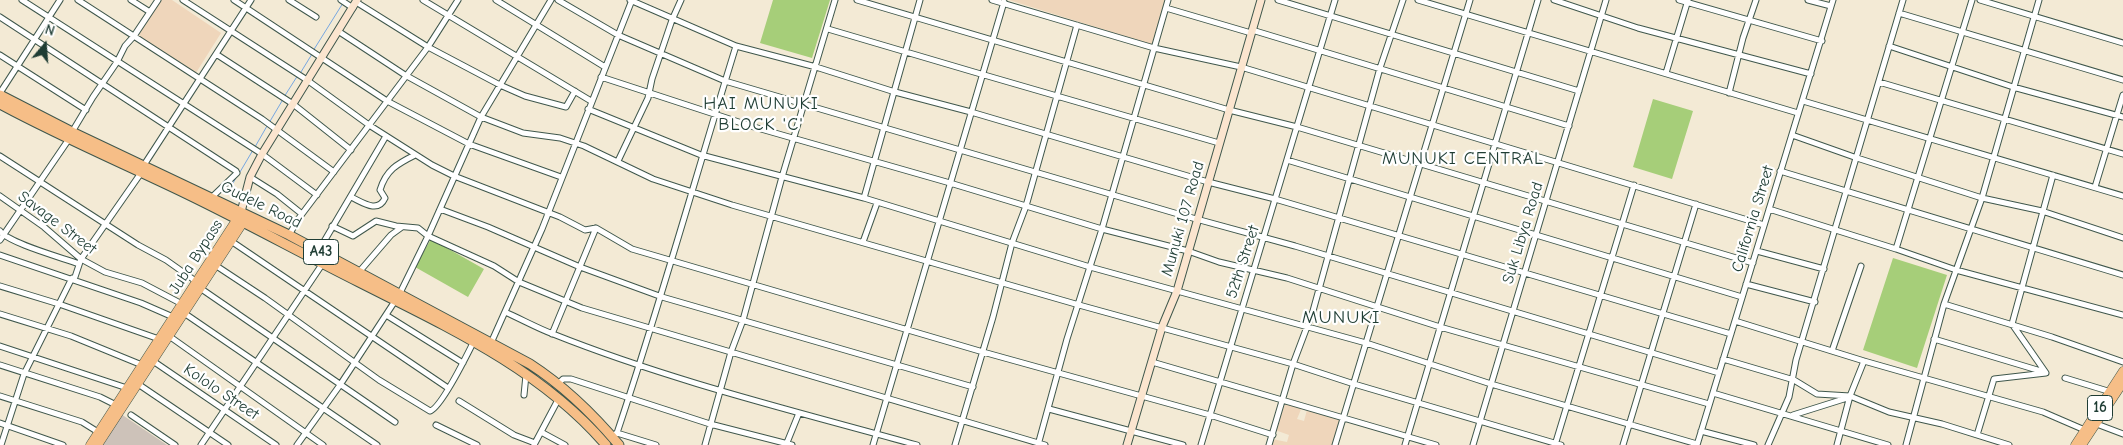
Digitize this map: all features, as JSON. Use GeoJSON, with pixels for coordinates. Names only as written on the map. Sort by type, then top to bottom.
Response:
{"type":"FeatureCollection","features":[{"type":"Feature","properties":{"kind":"highway","name":"Gudele Road"},"geometry":{"type":"LineString","coordinates":[[0,94],[71,135]]}},
{"type":"Feature","properties":{"kind":"highway","name":"Gudele Road"},"geometry":{"type":"LineString","coordinates":[[0,104],[143,169],[323,263],[397,297],[494,348],[530,364],[558,384],[614,435],[619,445]]}},
{"type":"Feature","properties":{"kind":"highway","name":"Gudele Road"},"geometry":{"type":"LineString","coordinates":[[143,169],[211,198],[240,218],[289,235],[319,250],[360,272],[473,343],[494,348],[526,375],[560,398],[577,413],[606,445]]}},
{"type":"Feature","properties":{"kind":"main road","name":"Juba Bypass"},"geometry":{"type":"LineString","coordinates":[[90,445],[173,317],[215,265],[231,241],[240,218]]}},
{"type":"Feature","properties":{"kind":"main road","name":"Juba Bypass"},"geometry":{"type":"LineString","coordinates":[[98,445],[184,313],[198,285],[240,218]]}},
{"type":"Feature","properties":{"kind":"main road","name":"16"},"geometry":{"type":"LineString","coordinates":[[2117,394],[2123,371]]}},
{"type":"Feature","properties":{"kind":"main road","name":"16"},"geometry":{"type":"LineString","coordinates":[[2075,445],[2117,394],[2123,383]]}},
{"type":"Feature","properties":{"kind":"main road","name":"16"},"geometry":{"type":"LineString","coordinates":[[2082,445],[2088,431]]}},
{"type":"Feature","properties":{"kind":"street"},"geometry":{"type":"LineString","coordinates":[[22,0],[262,154],[317,195]]}},
{"type":"Feature","properties":{"kind":"street"},"geometry":{"type":"LineString","coordinates":[[0,94],[16,66],[60,0]]}},
{"type":"Feature","properties":{"kind":"street"},"geometry":{"type":"LineString","coordinates":[[78,0],[277,129],[334,172]]}},
{"type":"Feature","properties":{"kind":"street"},"geometry":{"type":"LineString","coordinates":[[131,0],[150,12]]}},
{"type":"Feature","properties":{"kind":"street"},"geometry":{"type":"LineString","coordinates":[[80,262],[29,247],[1,236],[40,182],[117,62],[125,46],[158,0]]}},
{"type":"Feature","properties":{"kind":"street"},"geometry":{"type":"LineString","coordinates":[[183,0],[307,80],[368,125],[415,155],[454,176],[560,217],[585,230],[596,228],[632,249],[983,352],[1273,434]]}},
{"type":"Feature","properties":{"kind":"street"},"geometry":{"type":"LineString","coordinates":[[234,0],[387,101],[468,144],[561,177]]}},
{"type":"Feature","properties":{"kind":"street"},"geometry":{"type":"LineString","coordinates":[[1,445],[32,355],[72,278],[75,277],[80,262],[105,223],[117,210],[251,0]]}},
{"type":"Feature","properties":{"kind":"street"},"geometry":{"type":"LineString","coordinates":[[289,0],[316,17]]}},
{"type":"Feature","properties":{"kind":"street"},"geometry":{"type":"LineString","coordinates":[[341,0],[355,3],[428,47],[525,96],[564,107],[569,105],[575,91]]}},
{"type":"Feature","properties":{"kind":"street"},"geometry":{"type":"LineString","coordinates":[[423,0],[591,101]]}},
{"type":"Feature","properties":{"kind":"street"},"geometry":{"type":"LineString","coordinates":[[289,235],[302,214],[428,47],[458,0]]}},
{"type":"Feature","properties":{"kind":"street"},"geometry":{"type":"LineString","coordinates":[[496,0],[605,67]]}},
{"type":"Feature","properties":{"kind":"street"},"geometry":{"type":"LineString","coordinates":[[297,445],[372,337],[397,297],[428,236],[481,116],[551,0]]}},
{"type":"Feature","properties":{"kind":"street"},"geometry":{"type":"LineString","coordinates":[[558,0],[618,35],[725,81],[1264,237],[1719,373]]}},
{"type":"Feature","properties":{"kind":"street"},"geometry":{"type":"LineString","coordinates":[[494,348],[505,312],[542,230],[631,0],[672,20],[736,46],[816,67],[894,92],[971,112],[1208,182],[1275,199],[1731,334]]}},
{"type":"Feature","properties":{"kind":"street"},"geometry":{"type":"LineString","coordinates":[[618,161],[650,92],[652,80],[672,20],[682,0]]}},
{"type":"Feature","properties":{"kind":"street"},"geometry":{"type":"LineString","coordinates":[[705,445],[731,352],[743,320],[751,284],[793,138],[828,29],[835,0]]}},
{"type":"Feature","properties":{"kind":"street"},"geometry":{"type":"LineString","coordinates":[[857,0],[1229,110],[1360,145],[1753,263]]}},
{"type":"Feature","properties":{"kind":"street"},"geometry":{"type":"LineString","coordinates":[[864,198],[920,0]]}},
{"type":"Feature","properties":{"kind":"street"},"geometry":{"type":"LineString","coordinates":[[992,0],[1154,48],[1241,67],[1764,225]]}},
{"type":"Feature","properties":{"kind":"street"},"geometry":{"type":"LineString","coordinates":[[1038,444],[1168,0]]}},
{"type":"Feature","properties":{"kind":"street","name":"Munuki 107 Road"},"geometry":{"type":"LineString","coordinates":[[1127,445],[1162,327],[1176,291],[1261,0]]}},
{"type":"Feature","properties":{"kind":"street"},"geometry":{"type":"LineString","coordinates":[[1278,0],[1579,91]]}},
{"type":"Feature","properties":{"kind":"street","name":"52th Street"},"geometry":{"type":"LineString","coordinates":[[1201,445],[1335,0]]}},
{"type":"Feature","properties":{"kind":"street"},"geometry":{"type":"LineString","coordinates":[[1270,445],[1294,364],[1313,311],[1337,218],[1360,145],[1380,68],[1403,0]]}},
{"type":"Feature","properties":{"kind":"street"},"geometry":{"type":"LineString","coordinates":[[1418,0],[1798,113]]}},
{"type":"Feature","properties":{"kind":"street"},"geometry":{"type":"LineString","coordinates":[[1335,445],[1470,0]]}},
{"type":"Feature","properties":{"kind":"street"},"geometry":{"type":"LineString","coordinates":[[1404,445],[1430,364],[1538,0]]}},
{"type":"Feature","properties":{"kind":"street"},"geometry":{"type":"LineString","coordinates":[[1554,0],[1601,16],[1738,56],[1811,74]]}},
{"type":"Feature","properties":{"kind":"street","name":"Suk Libya Road"},"geometry":{"type":"LineString","coordinates":[[1473,445],[1606,0]]}},
{"type":"Feature","properties":{"kind":"street"},"geometry":{"type":"LineString","coordinates":[[1679,0],[1822,41]]}},
{"type":"Feature","properties":{"kind":"street"},"geometry":{"type":"LineString","coordinates":[[1729,92],[1738,56],[1756,0]]}},
{"type":"Feature","properties":{"kind":"street"},"geometry":{"type":"LineString","coordinates":[[1808,0],[1831,6]]}},
{"type":"Feature","properties":{"kind":"street","name":"California Street"},"geometry":{"type":"LineString","coordinates":[[1697,444],[1833,0]]}},
{"type":"Feature","properties":{"kind":"street"},"geometry":{"type":"LineString","coordinates":[[1768,445],[1794,380],[1796,360],[1815,302],[1903,0]]}},
{"type":"Feature","properties":{"kind":"street"},"geometry":{"type":"LineString","coordinates":[[1896,249],[1972,0]]}},
{"type":"Feature","properties":{"kind":"street"},"geometry":{"type":"LineString","coordinates":[[1980,0],[2123,43]]}},
{"type":"Feature","properties":{"kind":"street"},"geometry":{"type":"LineString","coordinates":[[1906,445],[1944,304],[1982,198],[2039,0]]}},
{"type":"Feature","properties":{"kind":"street"},"geometry":{"type":"LineString","coordinates":[[1666,73],[1687,1]]}},
{"type":"Feature","properties":{"kind":"street"},"geometry":{"type":"LineString","coordinates":[[873,445],[1004,2]]}},
{"type":"Feature","properties":{"kind":"street","name":"Juba Bypass"},"geometry":{"type":"LineString","coordinates":[[240,218],[250,178],[262,154],[355,3]]}},
{"type":"Feature","properties":{"kind":"street"},"geometry":{"type":"LineString","coordinates":[[1166,8],[1319,49],[1568,126]]}},
{"type":"Feature","properties":{"kind":"street"},"geometry":{"type":"LineString","coordinates":[[1898,13],[2123,80]]}},
{"type":"Feature","properties":{"kind":"street"},"geometry":{"type":"LineString","coordinates":[[0,17],[236,171],[211,198]]}},
{"type":"Feature","properties":{"kind":"street"},"geometry":{"type":"LineString","coordinates":[[955,445],[983,352],[1012,243],[1036,172],[1077,25]]}},
{"type":"Feature","properties":{"kind":"street"},"geometry":{"type":"LineString","coordinates":[[828,29],[1219,143]]}},
{"type":"Feature","properties":{"kind":"street"},"geometry":{"type":"LineString","coordinates":[[338,31],[406,75],[481,116],[523,133],[554,137],[575,143],[618,161],[636,172],[653,179],[772,216],[1079,305],[1294,364],[1354,384],[1557,444],[1578,366],[1634,186]]}},
{"type":"Feature","properties":{"kind":"street"},"geometry":{"type":"LineString","coordinates":[[656,445],[614,435],[629,397],[662,296],[701,155],[736,46]]}},
{"type":"Feature","properties":{"kind":"street"},"geometry":{"type":"LineString","coordinates":[[1889,46],[2014,87],[2120,116]]}},
{"type":"Feature","properties":{"kind":"street"},"geometry":{"type":"LineString","coordinates":[[216,54],[293,104],[351,150]]}},
{"type":"Feature","properties":{"kind":"street"},"geometry":{"type":"LineString","coordinates":[[0,55],[86,110]]}},
{"type":"Feature","properties":{"kind":"street"},"geometry":{"type":"LineString","coordinates":[[601,77],[873,162],[1102,229],[1188,251],[1219,262],[1287,278],[1440,327],[1709,404]]}},
{"type":"Feature","properties":{"kind":"street"},"geometry":{"type":"LineString","coordinates":[[1880,82],[2123,154]]}},
{"type":"Feature","properties":{"kind":"street"},"geometry":{"type":"LineString","coordinates":[[2095,188],[2120,116],[2123,95]]}},
{"type":"Feature","properties":{"kind":"street"},"geometry":{"type":"LineString","coordinates":[[1803,101],[2123,196]]}},
{"type":"Feature","properties":{"kind":"street"},"geometry":{"type":"LineString","coordinates":[[588,109],[701,155],[864,198],[1090,267],[1366,343],[1492,384],[1697,444]]}},
{"type":"Feature","properties":{"kind":"street"},"geometry":{"type":"LineString","coordinates":[[1792,135],[1856,158],[1982,198],[2042,212],[2123,238]]}},
{"type":"Feature","properties":{"kind":"street"},"geometry":{"type":"LineString","coordinates":[[319,250],[386,136]]}},
{"type":"Feature","properties":{"kind":"street"},"geometry":{"type":"LineString","coordinates":[[351,196],[370,206],[378,206],[385,198],[380,190],[386,174],[395,165],[415,155]]}},
{"type":"Feature","properties":{"kind":"street"},"geometry":{"type":"LineString","coordinates":[[0,156],[138,245],[166,260],[198,285],[395,422]]}},
{"type":"Feature","properties":{"kind":"street"},"geometry":{"type":"LineString","coordinates":[[1287,160],[1742,297]]}},
{"type":"Feature","properties":{"kind":"street"},"geometry":{"type":"LineString","coordinates":[[1780,172],[2123,275]]}},
{"type":"Feature","properties":{"kind":"street"},"geometry":{"type":"LineString","coordinates":[[2012,324],[2053,175]]}},
{"type":"Feature","properties":{"kind":"street"},"geometry":{"type":"LineString","coordinates":[[250,178],[277,194],[302,214]]}},
{"type":"Feature","properties":{"kind":"street","name":"Savage Street"},"geometry":{"type":"LineString","coordinates":[[0,196],[21,210],[80,262],[142,284],[182,304]]}},
{"type":"Feature","properties":{"kind":"street"},"geometry":{"type":"LineString","coordinates":[[864,242],[877,202]]}},
{"type":"Feature","properties":{"kind":"street"},"geometry":{"type":"LineString","coordinates":[[1623,445],[1696,204]]}},
{"type":"Feature","properties":{"kind":"street"},"geometry":{"type":"LineString","coordinates":[[440,209],[534,246],[580,267],[662,296],[973,386]]}},
{"type":"Feature","properties":{"kind":"street"},"geometry":{"type":"LineString","coordinates":[[1769,209],[1956,270],[2123,315]]}},
{"type":"Feature","properties":{"kind":"street"},"geometry":{"type":"LineString","coordinates":[[332,226],[353,236],[376,221],[402,227],[418,228],[428,236],[494,266],[519,282],[565,301],[651,330],[1045,445]]}},
{"type":"Feature","properties":{"kind":"street"},"geometry":{"type":"LineString","coordinates":[[360,272],[391,235],[402,227]]}},
{"type":"Feature","properties":{"kind":"street"},"geometry":{"type":"LineString","coordinates":[[552,334],[596,228]]}},
{"type":"Feature","properties":{"kind":"street"},"geometry":{"type":"LineString","coordinates":[[231,241],[448,388]]}},
{"type":"Feature","properties":{"kind":"street"},"geometry":{"type":"LineString","coordinates":[[1757,251],[1824,269]]}},
{"type":"Feature","properties":{"kind":"street"},"geometry":{"type":"LineString","coordinates":[[0,255],[72,278],[141,303],[173,317]]}},
{"type":"Feature","properties":{"kind":"street"},"geometry":{"type":"LineString","coordinates":[[201,445],[323,263]]}},
{"type":"Feature","properties":{"kind":"street"},"geometry":{"type":"LineString","coordinates":[[215,265],[289,314],[379,380],[430,411],[434,409],[448,388],[473,343]]}},
{"type":"Feature","properties":{"kind":"street"},"geometry":{"type":"LineString","coordinates":[[1832,351],[1861,266]]}},
{"type":"Feature","properties":{"kind":"street"},"geometry":{"type":"LineString","coordinates":[[1746,284],[1815,302]]}},
{"type":"Feature","properties":{"kind":"street"},"geometry":{"type":"LineString","coordinates":[[0,286],[59,304],[158,339]]}},
{"type":"Feature","properties":{"kind":"street"},"geometry":{"type":"LineString","coordinates":[[1944,304],[2012,324],[2123,362]]}},
{"type":"Feature","properties":{"kind":"street"},"geometry":{"type":"LineString","coordinates":[[505,312],[552,334],[639,364],[799,413],[917,445]]}},
{"type":"Feature","properties":{"kind":"street"},"geometry":{"type":"LineString","coordinates":[[184,313],[377,445]]}},
{"type":"Feature","properties":{"kind":"street"},"geometry":{"type":"LineString","coordinates":[[0,314],[71,336],[142,365]]}},
{"type":"Feature","properties":{"kind":"street"},"geometry":{"type":"LineString","coordinates":[[386,315],[463,364]]}},
{"type":"Feature","properties":{"kind":"street"},"geometry":{"type":"LineString","coordinates":[[1735,321],[1864,361],[2043,412],[2088,431]]}},
{"type":"Feature","properties":{"kind":"street"},"geometry":{"type":"LineString","coordinates":[[2012,324],[2046,373]]}},
{"type":"Feature","properties":{"kind":"street"},"geometry":{"type":"LineString","coordinates":[[169,336],[323,445]]}},
{"type":"Feature","properties":{"kind":"street"},"geometry":{"type":"LineString","coordinates":[[1934,339],[2046,373]]}},
{"type":"Feature","properties":{"kind":"street"},"geometry":{"type":"LineString","coordinates":[[0,346],[32,355],[127,388]]}},
{"type":"Feature","properties":{"kind":"street"},"geometry":{"type":"LineString","coordinates":[[1724,359],[1794,380],[1817,394],[1850,396],[1889,412],[1914,416],[2009,445]]}},
{"type":"Feature","properties":{"kind":"street","name":"Kololo Street"},"geometry":{"type":"LineString","coordinates":[[153,361],[276,445]]}},
{"type":"Feature","properties":{"kind":"street"},"geometry":{"type":"LineString","coordinates":[[1836,445],[1850,396],[1864,361]]}},
{"type":"Feature","properties":{"kind":"street"},"geometry":{"type":"LineString","coordinates":[[1152,362],[1283,402],[1344,417],[1436,445]]}},
{"type":"Feature","properties":{"kind":"street"},"geometry":{"type":"LineString","coordinates":[[0,365],[100,397],[116,406]]}},
{"type":"Feature","properties":{"kind":"street"},"geometry":{"type":"LineString","coordinates":[[1977,435],[1994,379],[2046,373]]}},
{"type":"Feature","properties":{"kind":"street"},"geometry":{"type":"LineString","coordinates":[[524,395],[526,375]]}},
{"type":"Feature","properties":{"kind":"street"},"geometry":{"type":"LineString","coordinates":[[558,384],[567,378],[710,424],[792,445]]}},
{"type":"Feature","properties":{"kind":"street"},"geometry":{"type":"LineString","coordinates":[[2065,378],[2117,394]]}},
{"type":"Feature","properties":{"kind":"street"},"geometry":{"type":"LineString","coordinates":[[138,384],[228,445]]}},
{"type":"Feature","properties":{"kind":"street"},"geometry":{"type":"LineString","coordinates":[[1713,393],[1888,445]]}},
{"type":"Feature","properties":{"kind":"street"},"geometry":{"type":"LineString","coordinates":[[0,396],[82,422],[98,432]]}},
{"type":"Feature","properties":{"kind":"street"},"geometry":{"type":"LineString","coordinates":[[1791,416],[1850,396]]}},
{"type":"Feature","properties":{"kind":"street"},"geometry":{"type":"LineString","coordinates":[[458,402],[514,435],[535,444],[560,398]]}},
{"type":"Feature","properties":{"kind":"street"},"geometry":{"type":"LineString","coordinates":[[1049,409],[1183,445]]}},
{"type":"Feature","properties":{"kind":"street"},"geometry":{"type":"LineString","coordinates":[[786,444],[799,413]]}},
{"type":"Feature","properties":{"kind":"street"},"geometry":{"type":"LineString","coordinates":[[130,416],[175,445]]}},
{"type":"Feature","properties":{"kind":"street"},"geometry":{"type":"LineString","coordinates":[[0,423],[64,445]]}},
{"type":"Feature","properties":{"kind":"street"},"geometry":{"type":"LineString","coordinates":[[2094,423],[2123,434]]}},
{"type":"Feature","properties":{"kind":"street"},"geometry":{"type":"LineString","coordinates":[[436,425],[476,445]]}},
{"type":"Feature","properties":{"kind":"street"},"geometry":{"type":"LineString","coordinates":[[1701,431],[1754,445]]}},
{"type":"Feature","properties":{"kind":"street"},"geometry":{"type":"LineString","coordinates":[[541,432],[565,445]]}},
{"type":"Feature","properties":{"kind":"shaded area"},"geometry":{"type":"Polygon","coordinates":[[[160,0],[172,0],[221,33],[194,76],[134,36],[160,0]]]}},
{"type":"Feature","properties":{"kind":"shaded area"},"geometry":{"type":"Polygon","coordinates":[[[1009,0],[1167,0],[1153,45],[1009,0]]]}},
{"type":"Feature","properties":{"kind":"shaded area"},"geometry":{"type":"Polygon","coordinates":[[[1286,402],[1302,407],[1297,419],[1304,421],[1307,410],[1345,422],[1339,444],[1270,445],[1272,439],[1287,442],[1289,435],[1275,430],[1286,402]]]}},
{"type":"Feature","properties":{"kind":"shaded area"},"geometry":{"type":"Polygon","coordinates":[[[121,414],[167,445],[101,445],[121,414]]]}},
{"type":"Feature","properties":{"kind":"green space"},"geometry":{"type":"Polygon","coordinates":[[[773,0],[830,0],[812,58],[760,43],[773,0]]]}},
{"type":"Feature","properties":{"kind":"green space"},"geometry":{"type":"Polygon","coordinates":[[[1653,99],[1693,111],[1672,179],[1633,167],[1653,99]]]}},
{"type":"Feature","properties":{"kind":"green space"},"geometry":{"type":"Polygon","coordinates":[[[431,239],[484,269],[468,297],[415,267],[431,239]]]}},
{"type":"Feature","properties":{"kind":"green space"},"geometry":{"type":"Polygon","coordinates":[[[1893,258],[1947,275],[1917,368],[1863,350],[1893,258]]]}},
{"type":"Feature","properties":{"kind":"waterway"},"geometry":{"type":"LineString","coordinates":[[313,51],[343,3]]}},
{"type":"Feature","properties":{"kind":"waterway"},"geometry":{"type":"LineString","coordinates":[[301,72],[312,54]]}},
{"type":"Feature","properties":{"kind":"waterway"},"geometry":{"type":"LineString","coordinates":[[284,97],[298,75]]}},
{"type":"Feature","properties":{"kind":"waterway"},"geometry":{"type":"LineString","coordinates":[[269,123],[282,101]]}},
{"type":"Feature","properties":{"kind":"waterway"},"geometry":{"type":"LineString","coordinates":[[255,147],[267,126]]}},
{"type":"Feature","properties":{"kind":"waterway"},"geometry":{"type":"LineString","coordinates":[[240,172],[253,150]]}},
{"type":"Feature","properties":{"kind":"waterway"},"geometry":{"type":"LineString","coordinates":[[228,192],[237,176]]}},
{"type":"Feature","properties":{"kind":"district","name":"HAI MUNUKI BLOCK 'C'"},"geometry":{"type":"Point","coordinates":[761,114]}},
{"type":"Feature","properties":{"kind":"district","name":"MUNUKI CENTRAL"},"geometry":{"type":"Point","coordinates":[1463,159]}},
{"type":"Feature","properties":{"kind":"district","name":"MUNUKI"},"geometry":{"type":"Point","coordinates":[1341,318]}}]}
